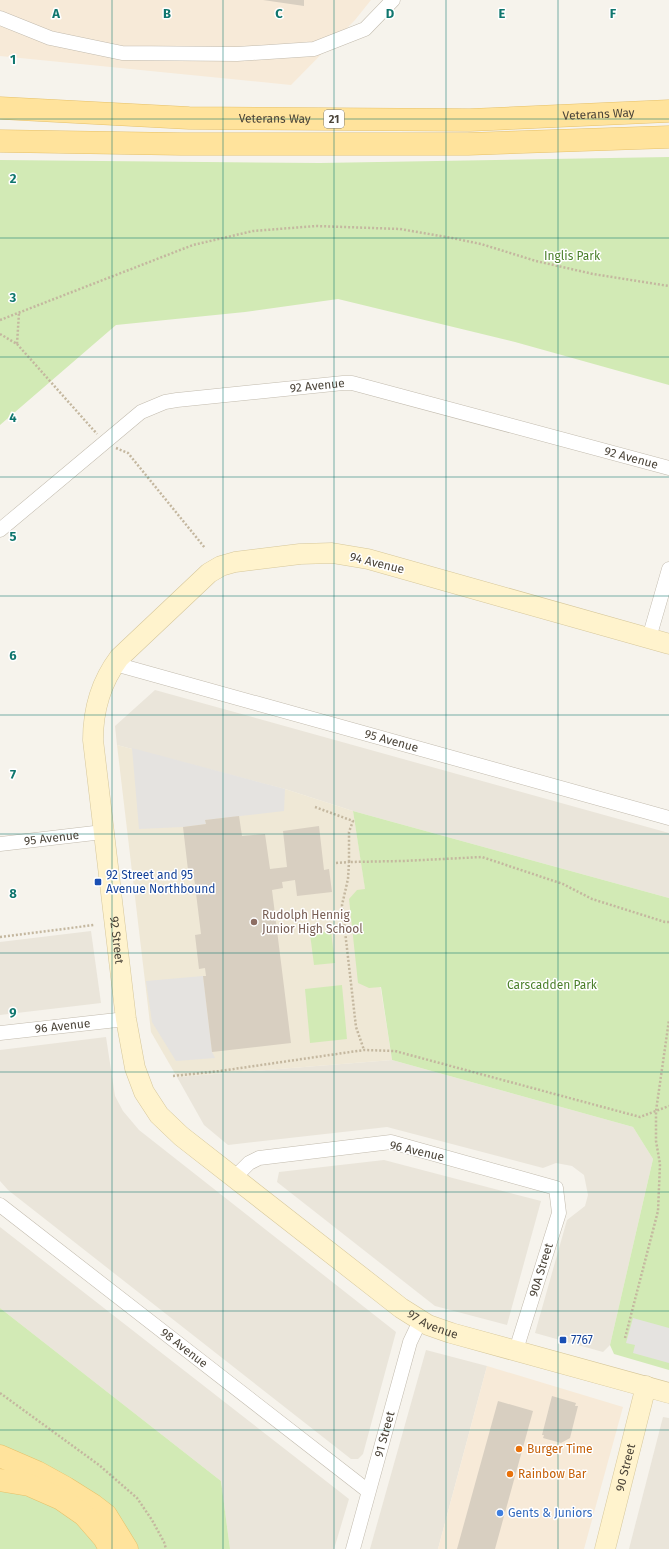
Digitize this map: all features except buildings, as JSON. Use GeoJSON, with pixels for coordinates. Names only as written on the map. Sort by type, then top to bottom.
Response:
{"type":"FeatureCollection","features":[{"type":"Feature","properties":{"kind":"main road","name":"Veterans Way"},"geometry":{"type":"LineString","coordinates":[[0,108],[189,118],[463,120],[669,111]]}},
{"type":"Feature","properties":{"kind":"main road","name":"21"},"geometry":{"type":"LineString","coordinates":[[0,141],[181,144],[468,144],[669,137]]}},
{"type":"Feature","properties":{"kind":"main road"},"geometry":{"type":"LineString","coordinates":[[0,1456],[43,1475],[93,1505],[106,1515],[128,1549]]}},
{"type":"Feature","properties":{"kind":"main road"},"geometry":{"type":"LineString","coordinates":[[0,1480],[29,1485],[60,1499],[84,1515],[104,1538],[110,1549]]}},
{"type":"Feature","properties":{"kind":"street"},"geometry":{"type":"LineString","coordinates":[[0,18],[50,38],[122,53],[237,54],[314,49],[365,29],[393,0]]}},
{"type":"Feature","properties":{"kind":"street","name":"92 Avenue"},"geometry":{"type":"LineString","coordinates":[[0,530],[141,412],[165,402],[343,382],[352,383],[669,468]]}},
{"type":"Feature","properties":{"kind":"street","name":"94 Avenue"},"geometry":{"type":"LineString","coordinates":[[115,664],[125,652],[215,569],[235,562],[316,553],[350,555],[368,559],[669,644]]}},
{"type":"Feature","properties":{"kind":"street"},"geometry":{"type":"LineString","coordinates":[[649,638],[669,570]]}},
{"type":"Feature","properties":{"kind":"street","name":"95 Avenue"},"geometry":{"type":"LineString","coordinates":[[115,664],[669,818]]}},
{"type":"Feature","properties":{"kind":"street","name":"92 Street"},"geometry":{"type":"LineString","coordinates":[[115,664],[100,692],[94,713],[94,755],[126,1018],[135,1068],[138,1080],[150,1102],[171,1127],[234,1178]]}},
{"type":"Feature","properties":{"kind":"street","name":"95 Avenue"},"geometry":{"type":"LineString","coordinates":[[0,844],[104,832]]}},
{"type":"Feature","properties":{"kind":"street","name":"96 Avenue"},"geometry":{"type":"LineString","coordinates":[[0,1033],[126,1018]]}},
{"type":"Feature","properties":{"kind":"street","name":"96 Avenue"},"geometry":{"type":"LineString","coordinates":[[234,1178],[251,1162],[259,1158],[391,1142],[556,1188]]}},
{"type":"Feature","properties":{"kind":"street","name":"97 Avenue"},"geometry":{"type":"LineString","coordinates":[[234,1178],[401,1308],[420,1321],[438,1329],[669,1393]]}},
{"type":"Feature","properties":{"kind":"street","name":"90A Street"},"geometry":{"type":"LineString","coordinates":[[516,1350],[559,1213],[556,1188]]}},
{"type":"Feature","properties":{"kind":"street","name":"98 Avenue"},"geometry":{"type":"LineString","coordinates":[[0,1205],[368,1491]]}},
{"type":"Feature","properties":{"kind":"street","name":"91 Street"},"geometry":{"type":"LineString","coordinates":[[352,1549],[410,1342],[420,1321]]}},
{"type":"Feature","properties":{"kind":"street","name":"90 Street"},"geometry":{"type":"LineString","coordinates":[[605,1549],[646,1386]]}},
{"type":"Feature","properties":{"kind":"path"},"geometry":{"type":"LineString","coordinates":[[0,320],[193,245],[253,231],[316,226],[400,229],[481,244],[536,261],[572,269],[669,286]]}},
{"type":"Feature","properties":{"kind":"path"},"geometry":{"type":"LineString","coordinates":[[17,344],[19,313]]}},
{"type":"Feature","properties":{"kind":"path"},"geometry":{"type":"LineString","coordinates":[[0,334],[17,344],[104,443],[128,453],[205,548]]}},
{"type":"Feature","properties":{"kind":"path"},"geometry":{"type":"LineString","coordinates":[[316,807],[353,821],[349,832],[348,879],[342,905],[356,1027],[364,1050]]}},
{"type":"Feature","properties":{"kind":"path"},"geometry":{"type":"LineString","coordinates":[[336,863],[482,857],[563,884],[592,899],[610,906],[669,922]]}},
{"type":"Feature","properties":{"kind":"path"},"geometry":{"type":"LineString","coordinates":[[0,937],[94,926]]}},
{"type":"Feature","properties":{"kind":"path"},"geometry":{"type":"LineString","coordinates":[[625,1338],[658,1211],[660,1164],[656,1141],[656,1111],[669,1020]]}},
{"type":"Feature","properties":{"kind":"path"},"geometry":{"type":"LineString","coordinates":[[173,1076],[220,1071],[364,1050],[395,1051],[640,1117],[669,1106]]}},
{"type":"Feature","properties":{"kind":"path"},"geometry":{"type":"LineString","coordinates":[[0,1393],[99,1465],[137,1498],[152,1520],[164,1542],[166,1549]]}},
{"type":"Feature","properties":{"kind":"shaded area"},"geometry":{"type":"Polygon","coordinates":[[[0,0],[371,0],[355,20],[291,85],[0,56],[0,0]]]}},
{"type":"Feature","properties":{"kind":"shaded area"},"geometry":{"type":"Polygon","coordinates":[[[155,690],[669,833],[669,898],[353,811],[285,789],[117,745],[115,726],[155,690]]]}},
{"type":"Feature","properties":{"kind":"shaded area","name":"Rudolph Hennig Junior High School"},"geometry":{"type":"Polygon","coordinates":[[[117,745],[285,789],[353,811],[392,1060],[177,1077],[151,1032],[117,745]]]}},
{"type":"Feature","properties":{"kind":"shaded area"},"geometry":{"type":"Polygon","coordinates":[[[132,748],[285,789],[284,811],[205,820],[206,824],[183,827],[139,829],[132,748]]]}},
{"type":"Feature","properties":{"kind":"shaded area"},"geometry":{"type":"Polygon","coordinates":[[[91,931],[101,1003],[0,1015],[0,942],[91,931]]]}},
{"type":"Feature","properties":{"kind":"shaded area"},"geometry":{"type":"Polygon","coordinates":[[[203,976],[212,1052],[215,1058],[176,1061],[152,1022],[146,981],[203,976]]]}},
{"type":"Feature","properties":{"kind":"shaded area"},"geometry":{"type":"Polygon","coordinates":[[[106,1037],[115,1096],[123,1111],[139,1130],[396,1332],[363,1454],[358,1459],[351,1459],[8,1190],[0,1181],[0,1050],[106,1037]]]}},
{"type":"Feature","properties":{"kind":"shaded area"},"geometry":{"type":"Polygon","coordinates":[[[392,1060],[633,1127],[653,1159],[610,1345],[603,1352],[535,1333],[567,1220],[585,1206],[588,1195],[584,1175],[572,1166],[556,1163],[543,1168],[387,1127],[228,1145],[204,1125],[177,1077],[392,1060]]]}},
{"type":"Feature","properties":{"kind":"shaded area"},"geometry":{"type":"Polygon","coordinates":[[[384,1160],[541,1201],[507,1325],[435,1306],[277,1182],[279,1172],[384,1160]]]}},
{"type":"Feature","properties":{"kind":"shaded area"},"geometry":{"type":"Polygon","coordinates":[[[0,1227],[349,1499],[334,1549],[230,1549],[221,1481],[0,1308],[0,1227]]]}},
{"type":"Feature","properties":{"kind":"shaded area"},"geometry":{"type":"Polygon","coordinates":[[[633,1318],[669,1328],[669,1363],[633,1353],[635,1345],[626,1343],[633,1318]]]}},
{"type":"Feature","properties":{"kind":"shaded area"},"geometry":{"type":"Polygon","coordinates":[[[426,1350],[487,1366],[438,1549],[370,1549],[426,1350]]]}},
{"type":"Feature","properties":{"kind":"shaded area"},"geometry":{"type":"Polygon","coordinates":[[[487,1366],[623,1407],[584,1549],[438,1549],[487,1366]]]}},
{"type":"Feature","properties":{"kind":"shaded area"},"geometry":{"type":"Polygon","coordinates":[[[663,1417],[669,1418],[669,1549],[629,1549],[663,1417]]]}},
{"type":"Feature","properties":{"kind":"green space","name":"Inglis Park"},"geometry":{"type":"Polygon","coordinates":[[[669,157],[669,385],[515,342],[338,299],[245,312],[116,325],[0,425],[0,160],[320,163],[669,157]]]}},
{"type":"Feature","properties":{"kind":"green space","name":"Carscadden Park"},"geometry":{"type":"Polygon","coordinates":[[[353,811],[669,898],[669,1370],[614,1354],[610,1345],[653,1159],[633,1127],[392,1060],[381,987],[369,988],[358,983],[349,899],[357,890],[365,889],[353,811]]]}},
{"type":"Feature","properties":{"kind":"green space"},"geometry":{"type":"Polygon","coordinates":[[[331,931],[335,963],[314,965],[310,934],[331,931]]]}},
{"type":"Feature","properties":{"kind":"green space"},"geometry":{"type":"Polygon","coordinates":[[[342,985],[347,1039],[310,1043],[305,989],[342,985]]]}},
{"type":"Feature","properties":{"kind":"green space"},"geometry":{"type":"Polygon","coordinates":[[[0,1308],[221,1481],[230,1549],[135,1549],[0,1450],[0,1308]]]}},
{"type":"Feature","properties":{"kind":"green space"},"geometry":{"type":"Polygon","coordinates":[[[0,1484],[74,1515],[105,1549],[0,1549],[0,1484]]]}},
{"type":"Feature","properties":{"kind":"place","name":"92 Street and 95 Avenue Northbound"},"geometry":{"type":"Point","coordinates":[98,882]}},
{"type":"Feature","properties":{"kind":"place","name":"Rudolph Hennig Junior High School"},"geometry":{"type":"Point","coordinates":[254,922]}},
{"type":"Feature","properties":{"kind":"place","name":"7767"},"geometry":{"type":"Point","coordinates":[563,1340]}},
{"type":"Feature","properties":{"kind":"place","name":"Burger Time"},"geometry":{"type":"Point","coordinates":[519,1449]}},
{"type":"Feature","properties":{"kind":"place","name":"Rainbow Bar"},"geometry":{"type":"Point","coordinates":[510,1474]}},
{"type":"Feature","properties":{"kind":"place","name":"Gents & Juniors"},"geometry":{"type":"Point","coordinates":[500,1513]}}]}
